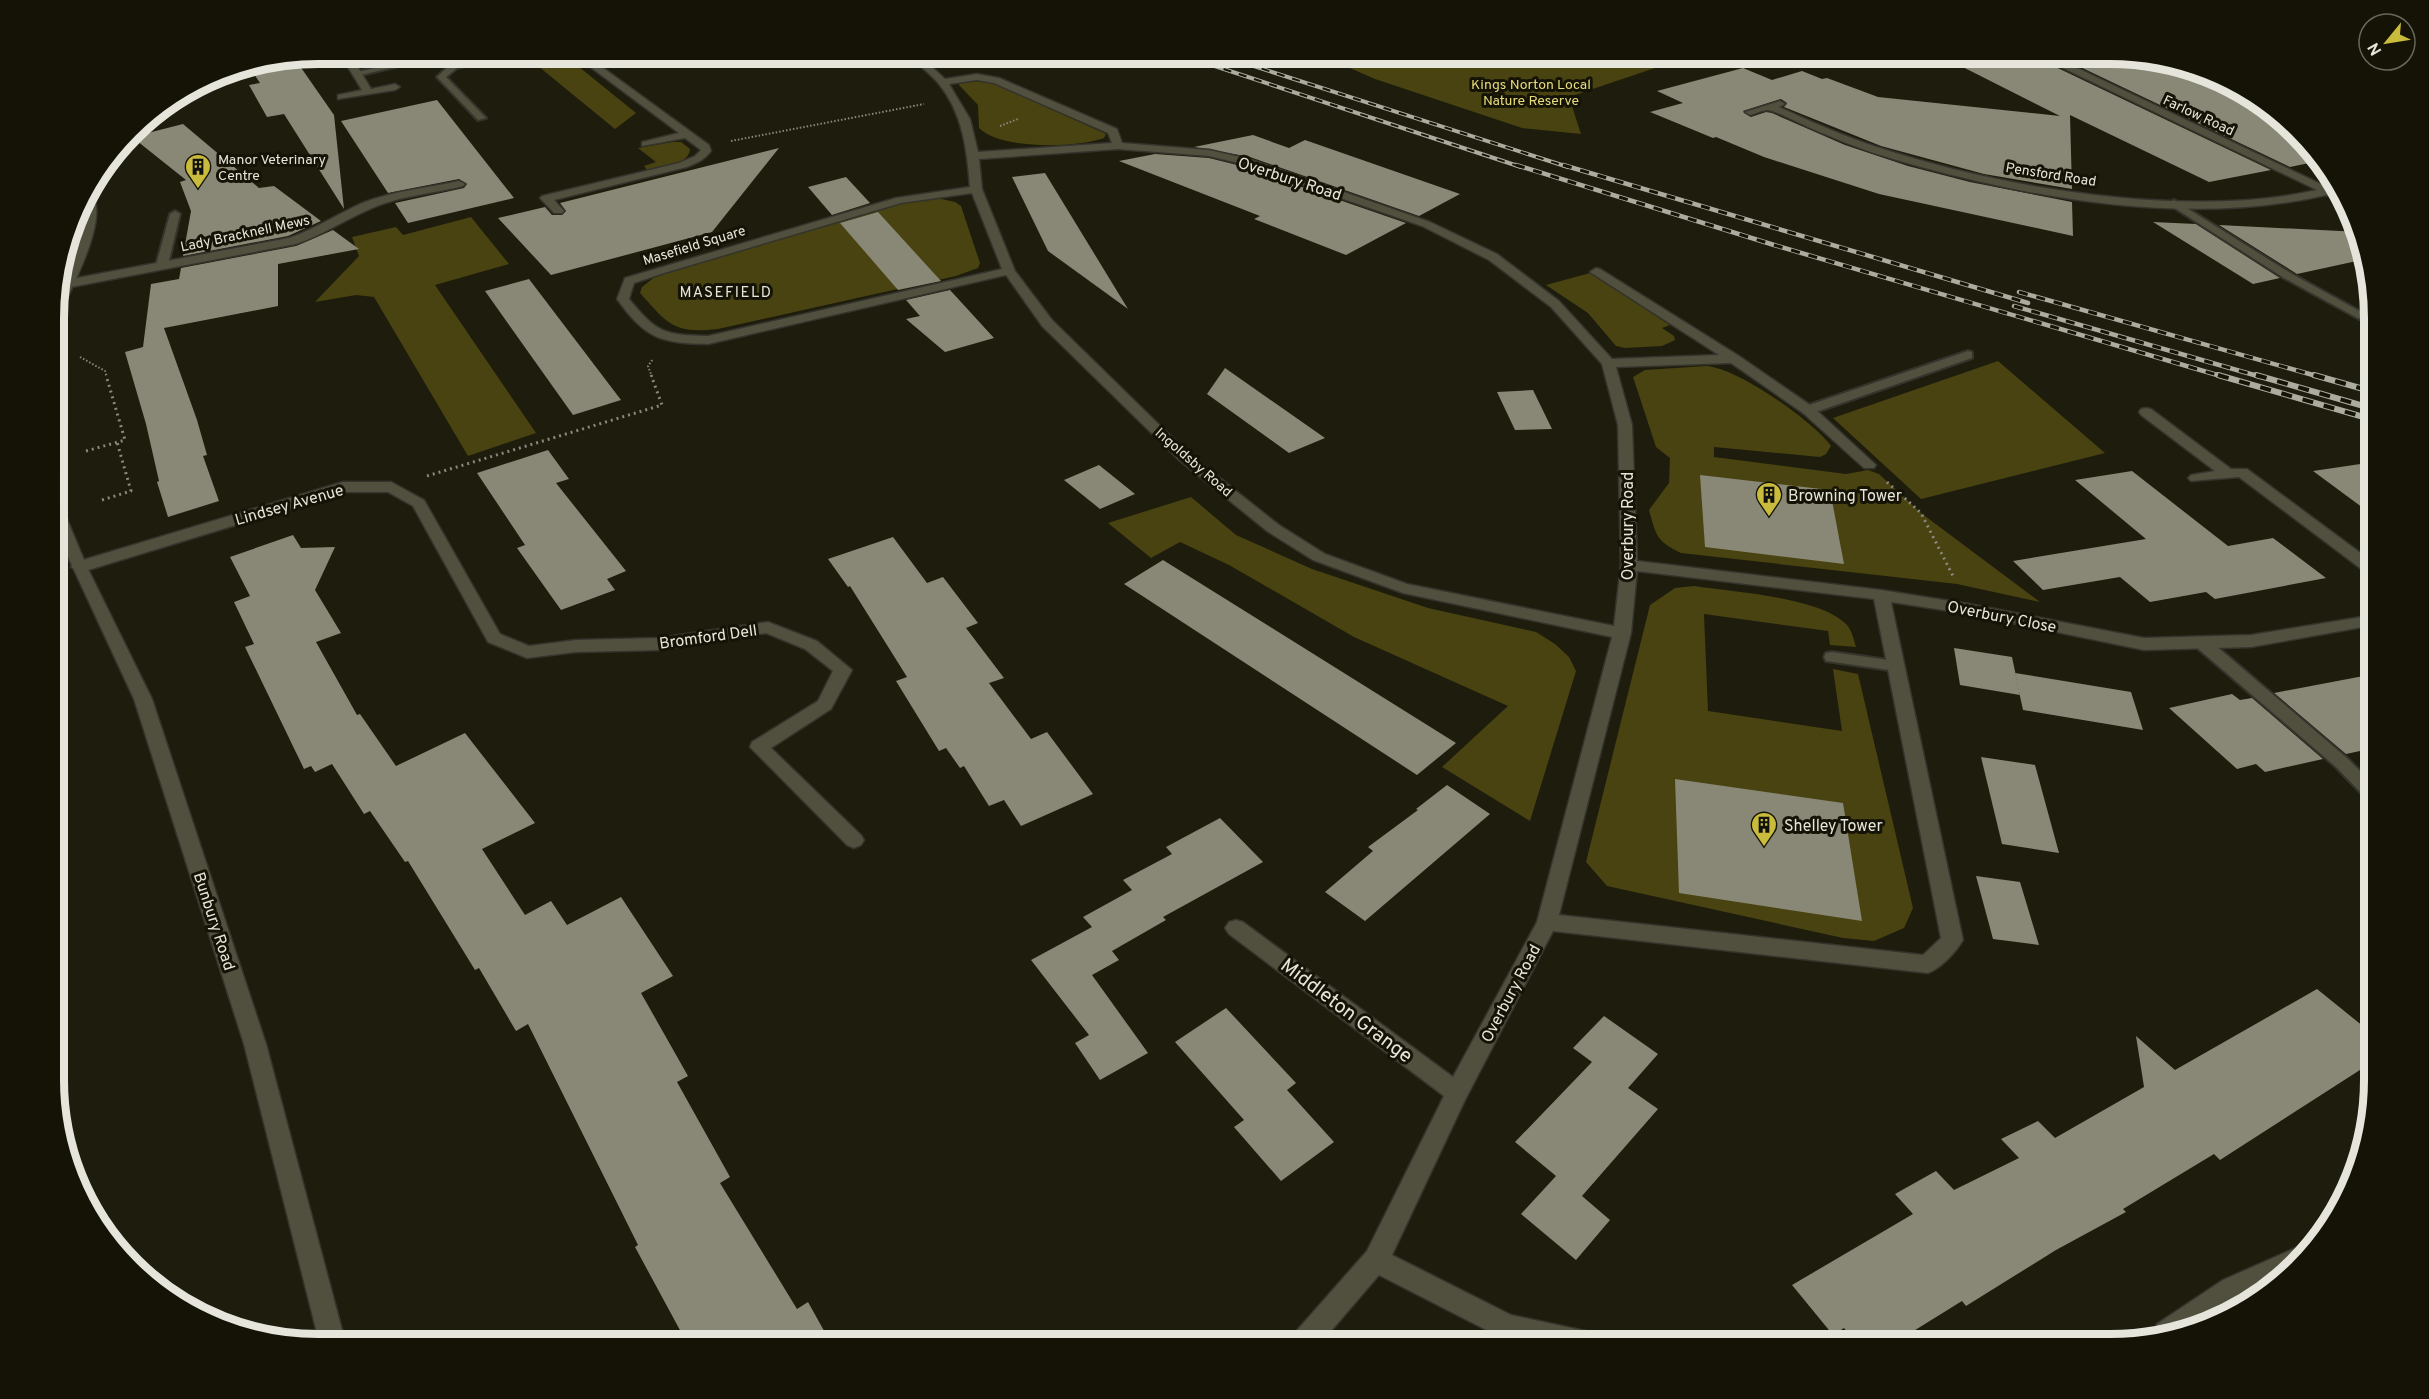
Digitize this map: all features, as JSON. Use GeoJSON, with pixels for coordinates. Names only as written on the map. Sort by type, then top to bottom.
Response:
{"type":"FeatureCollection","features":[{"type":"Feature","properties":{"kind":"street"},"geometry":{"type":"LineString","coordinates":[[351,64],[368,92]]}},
{"type":"Feature","properties":{"kind":"street"},"geometry":{"type":"LineString","coordinates":[[558,211],[546,198],[682,165],[699,158],[706,152],[705,147],[592,64]]}},
{"type":"Feature","properties":{"kind":"street","name":"Ingoldsby Road"},"geometry":{"type":"LineString","coordinates":[[924,64],[943,81],[965,119],[973,156],[976,189],[1009,271],[1047,323],[1183,456],[1274,528],[1319,557],[1403,588],[1622,633]]}},
{"type":"Feature","properties":{"kind":"street","name":"Farlow Road"},"geometry":{"type":"LineString","coordinates":[[2060,64],[2327,187]]}},
{"type":"Feature","properties":{"kind":"street"},"geometry":{"type":"LineString","coordinates":[[943,81],[977,77],[996,80],[1113,131],[1118,146]]}},
{"type":"Feature","properties":{"kind":"street"},"geometry":{"type":"LineString","coordinates":[[341,97],[395,87]]}},
{"type":"Feature","properties":{"kind":"street"},"geometry":{"type":"LineString","coordinates":[[1750,112],[1785,103]]}},
{"type":"Feature","properties":{"kind":"street","name":"Pensford Road"},"geometry":{"type":"LineString","coordinates":[[1769,107],[1878,151],[1953,172],[2085,197],[2174,203],[2278,201],[2329,191]]}},
{"type":"Feature","properties":{"kind":"street"},"geometry":{"type":"LineString","coordinates":[[645,144],[687,134]]}},
{"type":"Feature","properties":{"kind":"street","name":"Overbury Road"},"geometry":{"type":"LineString","coordinates":[[973,156],[1118,146],[1209,153],[1245,162],[1426,224],[1494,257],[1548,299],[1608,363],[1625,425],[1629,565],[1622,633],[1547,922],[1457,1093],[1377,1260],[1311,1334]]}},
{"type":"Feature","properties":{"kind":"street"},"geometry":{"type":"LineString","coordinates":[[628,178],[640,190]]}},
{"type":"Feature","properties":{"kind":"street","name":"Lady Bracknell Mews"},"geometry":{"type":"LineString","coordinates":[[67,284],[292,241],[318,232],[374,203],[459,184]]}},
{"type":"Feature","properties":{"kind":"street","name":"Masefield Square"},"geometry":{"type":"LineString","coordinates":[[667,339],[646,327],[623,299],[629,281],[900,200],[976,189]]}},
{"type":"Feature","properties":{"kind":"street"},"geometry":{"type":"LineString","coordinates":[[68,281],[86,242],[90,209]]}},
{"type":"Feature","properties":{"kind":"street"},"geometry":{"type":"LineString","coordinates":[[667,339],[708,340],[1009,271]]}},
{"type":"Feature","properties":{"kind":"street"},"geometry":{"type":"LineString","coordinates":[[1596,272],[1734,359],[1808,410],[1869,465]]}},
{"type":"Feature","properties":{"kind":"street"},"geometry":{"type":"LineString","coordinates":[[1608,363],[1734,359]]}},
{"type":"Feature","properties":{"kind":"street"},"geometry":{"type":"LineString","coordinates":[[2146,412],[2228,474]]}},
{"type":"Feature","properties":{"kind":"street"},"geometry":{"type":"LineString","coordinates":[[2196,478],[2242,472],[2364,563]]}},
{"type":"Feature","properties":{"kind":"street","name":"Lindsey Avenue"},"geometry":{"type":"LineString","coordinates":[[79,567],[343,487],[391,487],[419,503],[494,638],[526,652]]}},
{"type":"Feature","properties":{"kind":"street","name":"Bunbury Road"},"geometry":{"type":"LineString","coordinates":[[64,531],[143,699],[255,1044],[330,1334]]}},
{"type":"Feature","properties":{"kind":"street","name":"Overbury Close"},"geometry":{"type":"LineString","coordinates":[[1629,565],[1881,595],[1969,609],[2144,644],[2251,641],[2364,622]]}},
{"type":"Feature","properties":{"kind":"street"},"geometry":{"type":"LineString","coordinates":[[1547,922],[1928,964],[1952,940],[1881,595]]}},
{"type":"Feature","properties":{"kind":"street","name":"Bromford Dell"},"geometry":{"type":"LineString","coordinates":[[526,652],[576,646],[660,644],[768,627],[812,645],[843,670],[825,705],[759,747],[854,840]]}},
{"type":"Feature","properties":{"kind":"street","name":"Middleton Grange"},"geometry":{"type":"LineString","coordinates":[[1236,928],[1457,1093]]}},
{"type":"Feature","properties":{"kind":"street"},"geometry":{"type":"LineString","coordinates":[[1377,1260],[1508,1328],[1537,1334]]}},
{"type":"Feature","properties":{"kind":"street"},"geometry":{"type":"LineString","coordinates":[[2177,1326],[2232,1289],[2284,1265]]}},
{"type":"Feature","properties":{"kind":"lane"},"geometry":{"type":"LineString","coordinates":[[357,73],[399,64]]}},
{"type":"Feature","properties":{"kind":"lane"},"geometry":{"type":"LineString","coordinates":[[463,64],[454,66],[441,77],[481,118]]}},
{"type":"Feature","properties":{"kind":"lane"},"geometry":{"type":"LineString","coordinates":[[2174,203],[2288,276],[2364,318]]}},
{"type":"Feature","properties":{"kind":"lane"},"geometry":{"type":"LineString","coordinates":[[162,265],[175,214]]}},
{"type":"Feature","properties":{"kind":"lane"},"geometry":{"type":"LineString","coordinates":[[1808,410],[1968,356]]}},
{"type":"Feature","properties":{"kind":"lane"},"geometry":{"type":"LineString","coordinates":[[2201,642],[2342,763],[2364,785]]}},
{"type":"Feature","properties":{"kind":"lane"},"geometry":{"type":"LineString","coordinates":[[1832,657],[1896,666]]}},
{"type":"Feature","properties":{"kind":"path"},"geometry":{"type":"LineString","coordinates":[[705,147],[778,130],[954,99]]}},
{"type":"Feature","properties":{"kind":"path"},"geometry":{"type":"LineString","coordinates":[[969,136],[1059,106]]}},
{"type":"Feature","properties":{"kind":"path"},"geometry":{"type":"LineString","coordinates":[[391,487],[662,405],[648,366],[667,339]]}},
{"type":"Feature","properties":{"kind":"path"},"geometry":{"type":"LineString","coordinates":[[80,357],[105,371],[125,440],[86,451]]}},
{"type":"Feature","properties":{"kind":"path"},"geometry":{"type":"LineString","coordinates":[[102,500],[131,491],[117,442]]}},
{"type":"Feature","properties":{"kind":"path"},"geometry":{"type":"LineString","coordinates":[[1869,465],[1921,513],[1969,609]]}},
{"type":"Feature","properties":{"kind":"green space"},"geometry":{"type":"Polygon","coordinates":[[[536,64],[575,64],[636,113],[615,129],[536,64]]]}},
{"type":"Feature","properties":{"kind":"green space","name":"Kings Norton Local Nature Reserve"},"geometry":{"type":"Polygon","coordinates":[[[1341,64],[1670,64],[1569,97],[1581,134],[1522,128],[1375,79],[1341,64]]]}},
{"type":"Feature","properties":{"kind":"green space"},"geometry":{"type":"Polygon","coordinates":[[[968,80],[995,84],[1106,134],[1104,138],[1092,141],[1058,145],[1021,143],[989,135],[979,128],[978,105],[959,85],[960,82],[968,80]]]}},
{"type":"Feature","properties":{"kind":"green space"},"geometry":{"type":"Polygon","coordinates":[[[681,142],[690,149],[685,159],[674,165],[648,171],[644,166],[656,162],[638,148],[681,142]]]}},
{"type":"Feature","properties":{"kind":"green space"},"geometry":{"type":"Polygon","coordinates":[[[937,198],[955,202],[961,206],[980,263],[978,268],[956,276],[718,329],[681,328],[665,319],[640,293],[642,287],[656,276],[740,251],[754,244],[899,203],[937,198]]]}},
{"type":"Feature","properties":{"kind":"green space"},"geometry":{"type":"Polygon","coordinates":[[[471,217],[509,264],[435,285],[536,433],[468,456],[374,297],[356,295],[315,302],[359,256],[352,237],[396,227],[403,235],[471,217]]]}},
{"type":"Feature","properties":{"kind":"green space"},"geometry":{"type":"Polygon","coordinates":[[[1590,273],[1670,325],[1662,328],[1674,336],[1675,340],[1662,346],[1625,348],[1616,346],[1588,313],[1546,285],[1590,273]]]}},
{"type":"Feature","properties":{"kind":"green space"},"geometry":{"type":"Polygon","coordinates":[[[1998,361],[2105,453],[1921,499],[1833,418],[1998,361]]]}},
{"type":"Feature","properties":{"kind":"green space"},"geometry":{"type":"Polygon","coordinates":[[[1706,366],[1736,375],[1773,397],[1808,423],[1831,446],[1826,454],[1820,457],[1714,447],[1714,457],[1846,474],[1868,470],[1879,474],[1921,513],[2040,602],[1957,584],[1681,553],[1666,545],[1658,536],[1649,510],[1669,483],[1670,458],[1656,447],[1633,377],[1645,370],[1706,366]]]}},
{"type":"Feature","properties":{"kind":"green space"},"geometry":{"type":"Polygon","coordinates":[[[1191,497],[1236,535],[1312,569],[1428,608],[1536,632],[1555,644],[1569,657],[1576,671],[1530,821],[1442,767],[1508,706],[1354,637],[1229,565],[1180,542],[1151,558],[1108,523],[1191,497]]]}},
{"type":"Feature","properties":{"kind":"green space"},"geometry":{"type":"Polygon","coordinates":[[[1694,586],[1797,602],[1835,616],[1849,627],[1856,647],[1830,645],[1828,631],[1704,614],[1708,711],[1842,731],[1833,669],[1858,674],[1913,908],[1904,928],[1874,941],[1843,938],[1607,886],[1586,862],[1650,605],[1675,588],[1694,586]]]}},
{"type":"Feature","properties":{"kind":"building"},"geometry":{"type":"Polygon","coordinates":[[[1957,64],[2049,64],[2271,170],[2209,182],[2070,115],[2072,189],[1984,174],[1881,146],[1784,107],[1787,103],[1781,99],[1743,111],[1751,117],[1766,112],[1772,113],[1845,145],[1908,166],[1970,182],[2072,202],[2073,236],[1879,194],[1764,157],[1650,112],[1683,103],[1657,91],[1743,68],[1772,80],[1802,71],[1878,97],[2060,116],[1957,64]]]}},
{"type":"Feature","properties":{"kind":"building"},"geometry":{"type":"Polygon","coordinates":[[[2074,64],[2110,64],[2160,69],[2192,78],[2223,91],[2265,117],[2290,139],[2311,163],[2290,167],[2074,64]]]}},
{"type":"Feature","properties":{"kind":"building"},"geometry":{"type":"Polygon","coordinates":[[[299,65],[334,115],[344,209],[284,114],[267,117],[249,85],[260,83],[253,73],[299,65]]]}},
{"type":"Feature","properties":{"kind":"building"},"geometry":{"type":"Polygon","coordinates":[[[437,100],[514,198],[408,223],[395,203],[464,188],[467,184],[459,179],[388,193],[341,121],[437,100]]]}},
{"type":"Feature","properties":{"kind":"building"},"geometry":{"type":"Polygon","coordinates":[[[183,124],[259,188],[274,186],[321,221],[288,236],[183,256],[191,211],[180,182],[186,180],[137,141],[145,134],[183,124]]]}},
{"type":"Feature","properties":{"kind":"building"},"geometry":{"type":"Polygon","coordinates":[[[1253,135],[1289,148],[1305,140],[1460,194],[1419,216],[1250,157],[1194,147],[1253,135]]]}},
{"type":"Feature","properties":{"kind":"building"},"geometry":{"type":"Polygon","coordinates":[[[779,148],[712,232],[551,275],[498,218],[545,207],[552,215],[562,215],[566,211],[560,203],[779,148]]]}},
{"type":"Feature","properties":{"kind":"building"},"geometry":{"type":"Polygon","coordinates":[[[1155,154],[1209,158],[1241,166],[1406,223],[1346,255],[1254,219],[1260,216],[1119,161],[1155,154]]]}},
{"type":"Feature","properties":{"kind":"building"},"geometry":{"type":"Polygon","coordinates":[[[1045,173],[1128,309],[1048,251],[1012,177],[1045,173]]]}},
{"type":"Feature","properties":{"kind":"building"},"geometry":{"type":"Polygon","coordinates":[[[846,177],[870,203],[832,215],[808,187],[846,177]]]}},
{"type":"Feature","properties":{"kind":"building"},"geometry":{"type":"Polygon","coordinates":[[[878,212],[941,281],[898,290],[840,223],[878,212]]]}},
{"type":"Feature","properties":{"kind":"building"},"geometry":{"type":"Polygon","coordinates":[[[2153,222],[2196,224],[2280,278],[2253,284],[2153,222]]]}},
{"type":"Feature","properties":{"kind":"building"},"geometry":{"type":"Polygon","coordinates":[[[2219,225],[2349,231],[2358,261],[2297,274],[2219,225]]]}},
{"type":"Feature","properties":{"kind":"building"},"geometry":{"type":"Polygon","coordinates":[[[333,230],[359,249],[278,264],[278,306],[164,328],[197,420],[207,455],[203,456],[219,501],[168,517],[157,482],[159,481],[146,424],[125,352],[143,347],[151,284],[179,279],[181,268],[296,246],[333,230]]]}},
{"type":"Feature","properties":{"kind":"building"},"geometry":{"type":"Polygon","coordinates":[[[529,279],[621,400],[573,415],[485,291],[529,279]]]}},
{"type":"Feature","properties":{"kind":"building"},"geometry":{"type":"Polygon","coordinates":[[[950,290],[994,338],[945,352],[906,319],[920,316],[906,300],[950,290]]]}},
{"type":"Feature","properties":{"kind":"building"},"geometry":{"type":"Polygon","coordinates":[[[1225,368],[1325,438],[1289,453],[1207,394],[1225,368]]]}},
{"type":"Feature","properties":{"kind":"building"},"geometry":{"type":"Polygon","coordinates":[[[1533,390],[1552,429],[1515,430],[1497,392],[1533,390]]]}},
{"type":"Feature","properties":{"kind":"building"},"geometry":{"type":"Polygon","coordinates":[[[548,450],[569,479],[556,483],[626,571],[607,579],[615,590],[561,610],[517,548],[525,545],[477,473],[548,450]]]}},
{"type":"Feature","properties":{"kind":"building"},"geometry":{"type":"Polygon","coordinates":[[[2364,463],[2364,509],[2313,471],[2364,463]]]}},
{"type":"Feature","properties":{"kind":"building"},"geometry":{"type":"Polygon","coordinates":[[[1099,465],[1135,494],[1100,509],[1064,480],[1099,465]]]}},
{"type":"Feature","properties":{"kind":"building"},"geometry":{"type":"Polygon","coordinates":[[[2132,471],[2228,546],[2273,538],[2326,578],[2215,599],[2206,592],[2150,602],[2120,577],[2043,590],[2013,561],[2146,539],[2075,480],[2132,471]]]}},
{"type":"Feature","properties":{"kind":"building","name":"Browning Tower"},"geometry":{"type":"Polygon","coordinates":[[[1700,475],[1830,490],[1844,564],[1705,547],[1700,475]]]}},
{"type":"Feature","properties":{"kind":"building"},"geometry":{"type":"Polygon","coordinates":[[[293,535],[301,548],[335,547],[315,590],[341,633],[316,642],[357,715],[360,714],[396,766],[465,733],[535,823],[482,849],[525,915],[551,901],[567,925],[621,897],[673,976],[641,993],[688,1076],[677,1082],[730,1177],[720,1183],[797,1309],[808,1302],[826,1334],[682,1334],[635,1247],[638,1245],[528,1024],[516,1031],[479,968],[475,970],[408,861],[405,862],[370,811],[364,814],[332,764],[315,772],[311,766],[304,769],[245,647],[254,644],[234,602],[250,596],[230,557],[293,535]]]}},
{"type":"Feature","properties":{"kind":"building"},"geometry":{"type":"Polygon","coordinates":[[[893,537],[927,583],[943,577],[978,623],[966,628],[1004,678],[989,683],[1031,739],[1047,732],[1093,794],[1021,826],[1004,800],[989,806],[964,766],[960,768],[946,748],[939,751],[896,681],[907,677],[850,586],[848,587],[828,559],[893,537]]]}},
{"type":"Feature","properties":{"kind":"building"},"geometry":{"type":"Polygon","coordinates":[[[1163,560],[1456,743],[1417,775],[1124,584],[1163,560]]]}},
{"type":"Feature","properties":{"kind":"building"},"geometry":{"type":"Polygon","coordinates":[[[1954,648],[2012,657],[2020,695],[1960,685],[1954,648]]]}},
{"type":"Feature","properties":{"kind":"building"},"geometry":{"type":"Polygon","coordinates":[[[2015,673],[2131,692],[2143,730],[2023,710],[2015,673]]]}},
{"type":"Feature","properties":{"kind":"building"},"geometry":{"type":"Polygon","coordinates":[[[2364,676],[2364,750],[2346,754],[2274,693],[2364,676]]]}},
{"type":"Feature","properties":{"kind":"building"},"geometry":{"type":"Polygon","coordinates":[[[2232,694],[2240,700],[2252,698],[2323,759],[2265,772],[2256,764],[2237,769],[2169,708],[2232,694]]]}},
{"type":"Feature","properties":{"kind":"building"},"geometry":{"type":"Polygon","coordinates":[[[1981,757],[2035,765],[2059,853],[2002,844],[1981,757]]]}},
{"type":"Feature","properties":{"kind":"building","name":"Shelley Tower"},"geometry":{"type":"Polygon","coordinates":[[[1675,779],[1843,803],[1862,921],[1679,893],[1675,779]]]}},
{"type":"Feature","properties":{"kind":"building"},"geometry":{"type":"Polygon","coordinates":[[[1447,785],[1490,814],[1365,921],[1325,892],[1373,851],[1368,847],[1447,785]]]}},
{"type":"Feature","properties":{"kind":"building"},"geometry":{"type":"Polygon","coordinates":[[[1220,818],[1263,862],[1163,917],[1166,920],[1112,951],[1119,960],[1092,975],[1148,1053],[1100,1080],[1075,1043],[1089,1035],[1031,960],[1092,927],[1083,917],[1132,890],[1123,880],[1172,854],[1166,847],[1220,818]]]}},
{"type":"Feature","properties":{"kind":"building"},"geometry":{"type":"Polygon","coordinates":[[[1976,876],[2020,882],[2039,945],[1993,939],[1976,876]]]}},
{"type":"Feature","properties":{"kind":"building"},"geometry":{"type":"Polygon","coordinates":[[[2317,989],[2364,1027],[2364,1067],[2220,1160],[2214,1154],[2123,1209],[2126,1212],[2056,1250],[1966,1306],[1962,1301],[1909,1334],[1849,1334],[1844,1328],[1832,1334],[1792,1285],[1913,1214],[1895,1194],[1936,1171],[1954,1190],[2019,1158],[2001,1139],[2038,1121],[2055,1138],[2144,1087],[2136,1036],[2175,1070],[2317,989]]]}},
{"type":"Feature","properties":{"kind":"building"},"geometry":{"type":"Polygon","coordinates":[[[1226,1008],[1296,1083],[1287,1090],[1334,1142],[1281,1181],[1234,1127],[1244,1120],[1175,1042],[1226,1008]]]}},
{"type":"Feature","properties":{"kind":"building"},"geometry":{"type":"Polygon","coordinates":[[[1604,1016],[1658,1054],[1628,1088],[1658,1109],[1582,1196],[1610,1220],[1576,1260],[1521,1214],[1556,1176],[1515,1142],[1592,1062],[1573,1048],[1604,1016]]]}},
{"type":"Feature","properties":{"kind":"railway"},"geometry":{"type":"LineString","coordinates":[[1208,64],[1521,167]]}},
{"type":"Feature","properties":{"kind":"railway"},"geometry":{"type":"LineString","coordinates":[[1247,64],[1568,167]]}},
{"type":"Feature","properties":{"kind":"railway"},"geometry":{"type":"LineString","coordinates":[[1516,165],[1774,245],[2224,377]]}},
{"type":"Feature","properties":{"kind":"railway"},"geometry":{"type":"LineString","coordinates":[[1563,165],[2028,303]]}},
{"type":"Feature","properties":{"kind":"railway"},"geometry":{"type":"LineString","coordinates":[[2019,292],[2320,377]]}},
{"type":"Feature","properties":{"kind":"railway"},"geometry":{"type":"LineString","coordinates":[[2014,306],[2261,377]]}},
{"type":"Feature","properties":{"kind":"railway"},"geometry":{"type":"LineString","coordinates":[[2218,375],[2364,417]]}},
{"type":"Feature","properties":{"kind":"railway"},"geometry":{"type":"LineString","coordinates":[[2256,375],[2364,406]]}},
{"type":"Feature","properties":{"kind":"railway"},"geometry":{"type":"LineString","coordinates":[[2314,375],[2364,389]]}},
{"type":"Feature","properties":{"kind":"place","name":"Manor Veterinary Centre"},"geometry":{"type":"Point","coordinates":[198,190]}},
{"type":"Feature","properties":{"kind":"place","name":"Browning Tower"},"geometry":{"type":"Point","coordinates":[1769,518]}},
{"type":"Feature","properties":{"kind":"place","name":"Shelley Tower"},"geometry":{"type":"Point","coordinates":[1764,848]}},
{"type":"Feature","properties":{"kind":"district","name":"MASEFIELD"},"geometry":{"type":"Point","coordinates":[726,292]}}]}
